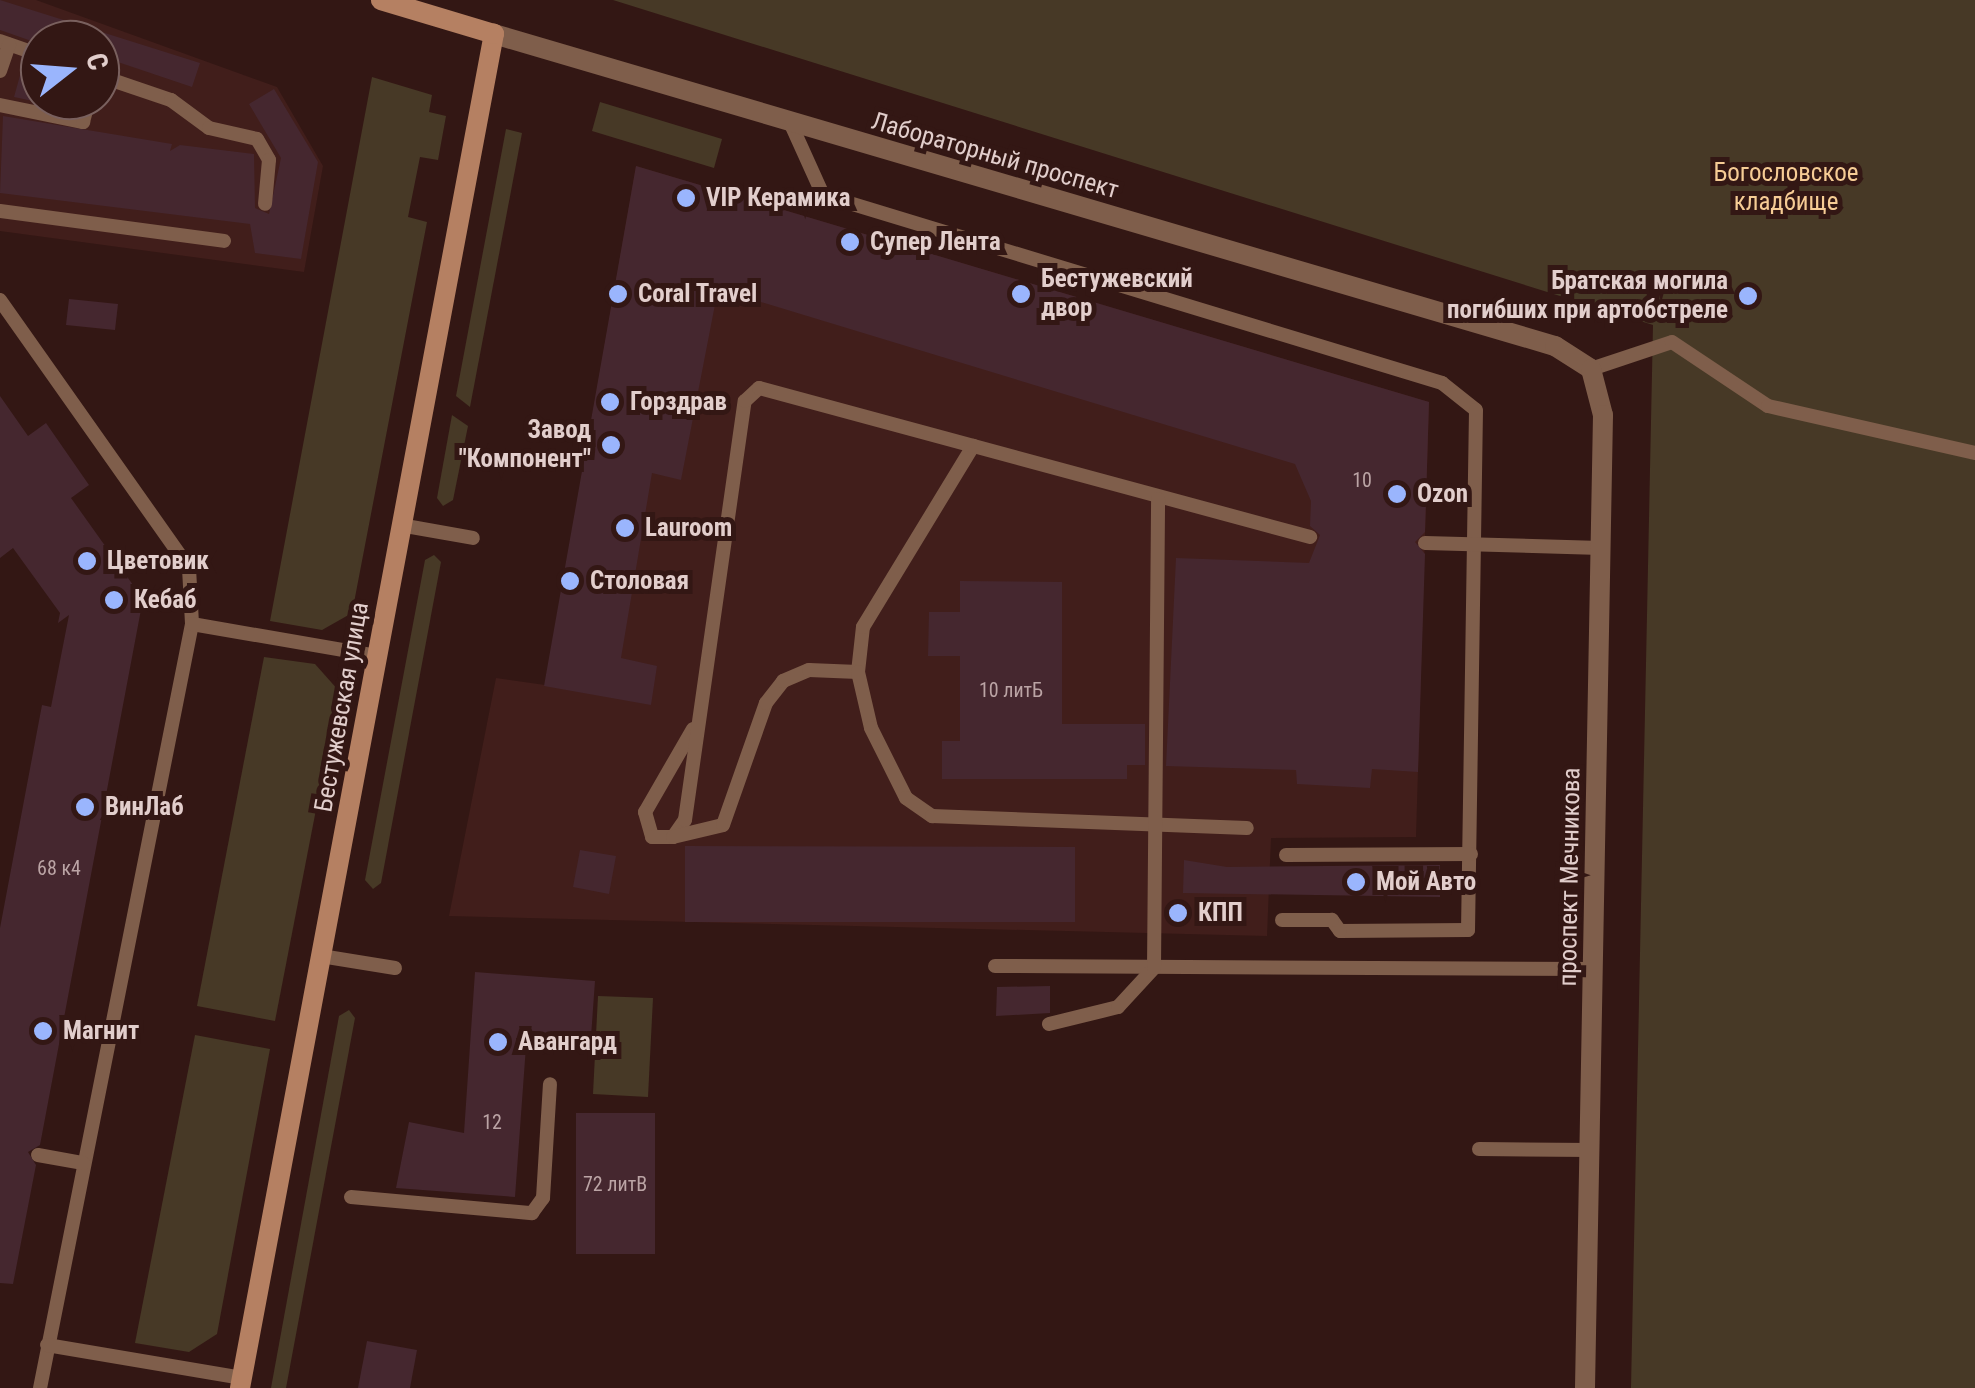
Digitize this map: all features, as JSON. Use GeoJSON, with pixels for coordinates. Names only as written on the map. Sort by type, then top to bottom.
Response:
{"type":"FeatureCollection","features":[{"type":"Feature","properties":{"kind":"street","name":"Лабораторный проспект"},"geometry":{"type":"LineString","coordinates":[[381,0],[1555,346],[1591,369]]}},
{"type":"Feature","properties":{"kind":"street","name":"Бестужевская улица"},"geometry":{"type":"LineString","coordinates":[[241,1383],[494,34]]}},
{"type":"Feature","properties":{"kind":"street","name":"проспект Мечникова"},"geometry":{"type":"LineString","coordinates":[[1586,1388],[1603,416],[1591,369]]}},
{"type":"Feature","properties":{"kind":"lane"},"geometry":{"type":"LineString","coordinates":[[0,71],[5,43]]}},
{"type":"Feature","properties":{"kind":"lane"},"geometry":{"type":"LineString","coordinates":[[120,83],[171,100],[208,128],[257,139],[269,160],[265,204]]}},
{"type":"Feature","properties":{"kind":"lane"},"geometry":{"type":"LineString","coordinates":[[790,122],[823,195],[1464,393],[1479,432],[1468,930],[1340,931],[1332,920],[1282,920]]}},
{"type":"Feature","properties":{"kind":"lane"},"geometry":{"type":"LineString","coordinates":[[0,210],[224,240]]}},
{"type":"Feature","properties":{"kind":"lane"},"geometry":{"type":"LineString","coordinates":[[0,300],[189,568],[192,624],[40,1388]]}},
{"type":"Feature","properties":{"kind":"lane"},"geometry":{"type":"LineString","coordinates":[[1591,369],[1652,345],[1672,342],[1768,406],[1975,454]]}},
{"type":"Feature","properties":{"kind":"lane"},"geometry":{"type":"LineString","coordinates":[[672,837],[685,820],[692,728],[750,392],[783,391],[1158,499],[1310,537]]}},
{"type":"Feature","properties":{"kind":"lane"},"geometry":{"type":"LineString","coordinates":[[973,446],[863,627],[858,672],[871,728],[906,798],[932,816],[1247,828]]}},
{"type":"Feature","properties":{"kind":"lane"},"geometry":{"type":"LineString","coordinates":[[1049,1024],[1118,1007],[1154,968],[1158,499]]}},
{"type":"Feature","properties":{"kind":"lane"},"geometry":{"type":"LineString","coordinates":[[400,524],[473,538]]}},
{"type":"Feature","properties":{"kind":"lane"},"geometry":{"type":"LineString","coordinates":[[1425,543],[1601,548]]}},
{"type":"Feature","properties":{"kind":"lane"},"geometry":{"type":"LineString","coordinates":[[192,624],[378,656]]}},
{"type":"Feature","properties":{"kind":"lane"},"geometry":{"type":"LineString","coordinates":[[692,728],[645,812],[652,837],[672,837],[722,825],[743,749],[783,681],[809,670],[858,672]]}},
{"type":"Feature","properties":{"kind":"lane"},"geometry":{"type":"LineString","coordinates":[[1286,856],[1471,854]]}},
{"type":"Feature","properties":{"kind":"lane"},"geometry":{"type":"LineString","coordinates":[[321,956],[395,968]]}},
{"type":"Feature","properties":{"kind":"lane"},"geometry":{"type":"LineString","coordinates":[[995,966],[1594,969]]}},
{"type":"Feature","properties":{"kind":"lane"},"geometry":{"type":"LineString","coordinates":[[351,1197],[532,1212],[543,1198],[550,1084]]}},
{"type":"Feature","properties":{"kind":"lane"},"geometry":{"type":"LineString","coordinates":[[1479,1149],[1592,1150]]}},
{"type":"Feature","properties":{"kind":"lane"},"geometry":{"type":"LineString","coordinates":[[38,1155],[83,1164]]}},
{"type":"Feature","properties":{"kind":"lane"},"geometry":{"type":"LineString","coordinates":[[47,1346],[241,1383]]}},
{"type":"Feature","properties":{"kind":"shaded area"},"geometry":{"type":"Polygon","coordinates":[[[0,0],[36,0],[91,20],[20,20],[20,120],[120,120],[120,30],[277,87],[323,166],[304,272],[0,231],[0,0]]]}},
{"type":"Feature","properties":{"kind":"shaded area"},"geometry":{"type":"Polygon","coordinates":[[[636,166],[1429,402],[1416,837],[1271,838],[1267,936],[449,916],[496,678],[545,685],[636,166]]]}},
{"type":"Feature","properties":{"kind":"green space","name":"Богословское кладбище"},"geometry":{"type":"Polygon","coordinates":[[[613,0],[1975,0],[1975,1388],[1631,1388],[1653,325],[613,0]]]}},
{"type":"Feature","properties":{"kind":"green space"},"geometry":{"type":"Polygon","coordinates":[[[372,77],[432,95],[429,112],[446,116],[438,160],[420,157],[408,217],[427,222],[352,613],[322,630],[270,621],[372,77]]]}},
{"type":"Feature","properties":{"kind":"green space"},"geometry":{"type":"Polygon","coordinates":[[[600,102],[722,139],[714,168],[592,131],[600,102]]]}},
{"type":"Feature","properties":{"kind":"green space"},"geometry":{"type":"Polygon","coordinates":[[[506,129],[522,133],[470,407],[456,396],[506,129]]]}},
{"type":"Feature","properties":{"kind":"green space"},"geometry":{"type":"Polygon","coordinates":[[[452,415],[468,426],[453,500],[443,506],[437,498],[452,415]]]}},
{"type":"Feature","properties":{"kind":"green space"},"geometry":{"type":"Polygon","coordinates":[[[434,555],[441,562],[381,883],[373,889],[365,880],[425,560],[434,555]]]}},
{"type":"Feature","properties":{"kind":"green space"},"geometry":{"type":"Polygon","coordinates":[[[264,657],[315,664],[339,691],[275,1021],[197,1006],[264,657]]]}},
{"type":"Feature","properties":{"kind":"green space"},"geometry":{"type":"Polygon","coordinates":[[[598,996],[653,998],[648,1097],[593,1094],[598,996]]]}},
{"type":"Feature","properties":{"kind":"green space"},"geometry":{"type":"Polygon","coordinates":[[[349,1010],[355,1018],[286,1388],[271,1388],[339,1016],[349,1010]]]}},
{"type":"Feature","properties":{"kind":"green space"},"geometry":{"type":"Polygon","coordinates":[[[195,1035],[270,1049],[217,1334],[189,1352],[135,1343],[195,1035]]]}},
{"type":"Feature","properties":{"kind":"building"},"geometry":{"type":"Polygon","coordinates":[[[0,0],[63,20],[20,20],[20,37],[0,30],[0,0]]]}},
{"type":"Feature","properties":{"kind":"building"},"geometry":{"type":"Polygon","coordinates":[[[120,38],[200,63],[192,87],[120,63],[120,38]]]}},
{"type":"Feature","properties":{"kind":"building"},"geometry":{"type":"Polygon","coordinates":[[[20,75],[20,98],[14,97],[20,75]]]}},
{"type":"Feature","properties":{"kind":"building"},"geometry":{"type":"Polygon","coordinates":[[[274,89],[318,162],[301,259],[255,253],[250,224],[0,193],[3,116],[172,144],[170,151],[180,145],[254,154],[255,208],[269,214],[281,158],[249,104],[274,89]]]}},
{"type":"Feature","properties":{"kind":"building"},"geometry":{"type":"Polygon","coordinates":[[[636,166],[1429,402],[1425,532],[1415,542],[1425,554],[1418,772],[1372,769],[1370,788],[1297,784],[1296,770],[1166,766],[1176,558],[1309,563],[1320,535],[1310,526],[1311,501],[1295,464],[718,289],[681,480],[652,473],[621,658],[657,666],[651,705],[544,686],[636,166]]]}},
{"type":"Feature","properties":{"kind":"building"},"geometry":{"type":"Polygon","coordinates":[[[69,299],[118,304],[115,330],[66,325],[69,299]]]}},
{"type":"Feature","properties":{"kind":"building"},"geometry":{"type":"Polygon","coordinates":[[[0,396],[28,436],[46,423],[89,485],[71,498],[143,599],[40,1145],[28,1152],[36,1165],[13,1284],[0,1283],[0,928],[42,705],[51,707],[69,615],[58,623],[60,613],[13,548],[0,558],[0,396]]]}},
{"type":"Feature","properties":{"kind":"building"},"geometry":{"type":"Polygon","coordinates":[[[960,581],[1062,582],[1062,724],[1145,724],[1145,765],[1127,765],[1127,779],[942,779],[942,741],[960,741],[960,656],[928,656],[929,612],[960,612],[960,581]]]}},
{"type":"Feature","properties":{"kind":"building"},"geometry":{"type":"Polygon","coordinates":[[[685,846],[1075,847],[1075,922],[685,922],[685,846]]]}},
{"type":"Feature","properties":{"kind":"building"},"geometry":{"type":"Polygon","coordinates":[[[580,850],[616,856],[609,894],[573,887],[580,850]]]}},
{"type":"Feature","properties":{"kind":"building","name":"Мой Авто"},"geometry":{"type":"Polygon","coordinates":[[[1184,860],[1227,867],[1440,865],[1440,897],[1183,893],[1184,860]]]}},
{"type":"Feature","properties":{"kind":"building"},"geometry":{"type":"Polygon","coordinates":[[[475,972],[595,981],[590,1051],[526,1046],[515,1197],[396,1188],[409,1122],[464,1133],[475,972]]]}},
{"type":"Feature","properties":{"kind":"building"},"geometry":{"type":"Polygon","coordinates":[[[1050,986],[1050,1013],[996,1016],[997,987],[1050,986]]]}},
{"type":"Feature","properties":{"kind":"building"},"geometry":{"type":"Polygon","coordinates":[[[576,1113],[655,1113],[655,1254],[576,1254],[576,1113]]]}},
{"type":"Feature","properties":{"kind":"building"},"geometry":{"type":"Polygon","coordinates":[[[367,1341],[417,1350],[410,1388],[358,1388],[367,1341]]]}},
{"type":"Feature","properties":{"kind":"place","name":"VIP Керамика"},"geometry":{"type":"Point","coordinates":[686,198]}},
{"type":"Feature","properties":{"kind":"place","name":"Супер Лента"},"geometry":{"type":"Point","coordinates":[850,242]}},
{"type":"Feature","properties":{"kind":"place","name":"Coral Travel"},"geometry":{"type":"Point","coordinates":[618,294]}},
{"type":"Feature","properties":{"kind":"place","name":"Бестужевский двор"},"geometry":{"type":"Point","coordinates":[1021,294]}},
{"type":"Feature","properties":{"kind":"place","name":"Братская могила погибших при артобстреле"},"geometry":{"type":"Point","coordinates":[1748,296]}},
{"type":"Feature","properties":{"kind":"place","name":"Горздрав"},"geometry":{"type":"Point","coordinates":[610,402]}},
{"type":"Feature","properties":{"kind":"place","name":"Завод \"Компонент\""},"geometry":{"type":"Point","coordinates":[611,445]}},
{"type":"Feature","properties":{"kind":"place","name":"Ozon"},"geometry":{"type":"Point","coordinates":[1397,494]}},
{"type":"Feature","properties":{"kind":"place","name":"Lauroom"},"geometry":{"type":"Point","coordinates":[625,528]}},
{"type":"Feature","properties":{"kind":"place","name":"Цветовик"},"geometry":{"type":"Point","coordinates":[87,561]}},
{"type":"Feature","properties":{"kind":"place","name":"Столовая"},"geometry":{"type":"Point","coordinates":[570,581]}},
{"type":"Feature","properties":{"kind":"place","name":"Кебаб"},"geometry":{"type":"Point","coordinates":[114,600]}},
{"type":"Feature","properties":{"kind":"place","name":"ВинЛаб"},"geometry":{"type":"Point","coordinates":[85,807]}},
{"type":"Feature","properties":{"kind":"place","name":"Мой Авто"},"geometry":{"type":"Point","coordinates":[1356,882]}},
{"type":"Feature","properties":{"kind":"place","name":"КПП"},"geometry":{"type":"Point","coordinates":[1178,913]}},
{"type":"Feature","properties":{"kind":"place","name":"Магнит"},"geometry":{"type":"Point","coordinates":[43,1031]}},
{"type":"Feature","properties":{"kind":"place","name":"Авангард"},"geometry":{"type":"Point","coordinates":[498,1042]}}]}
